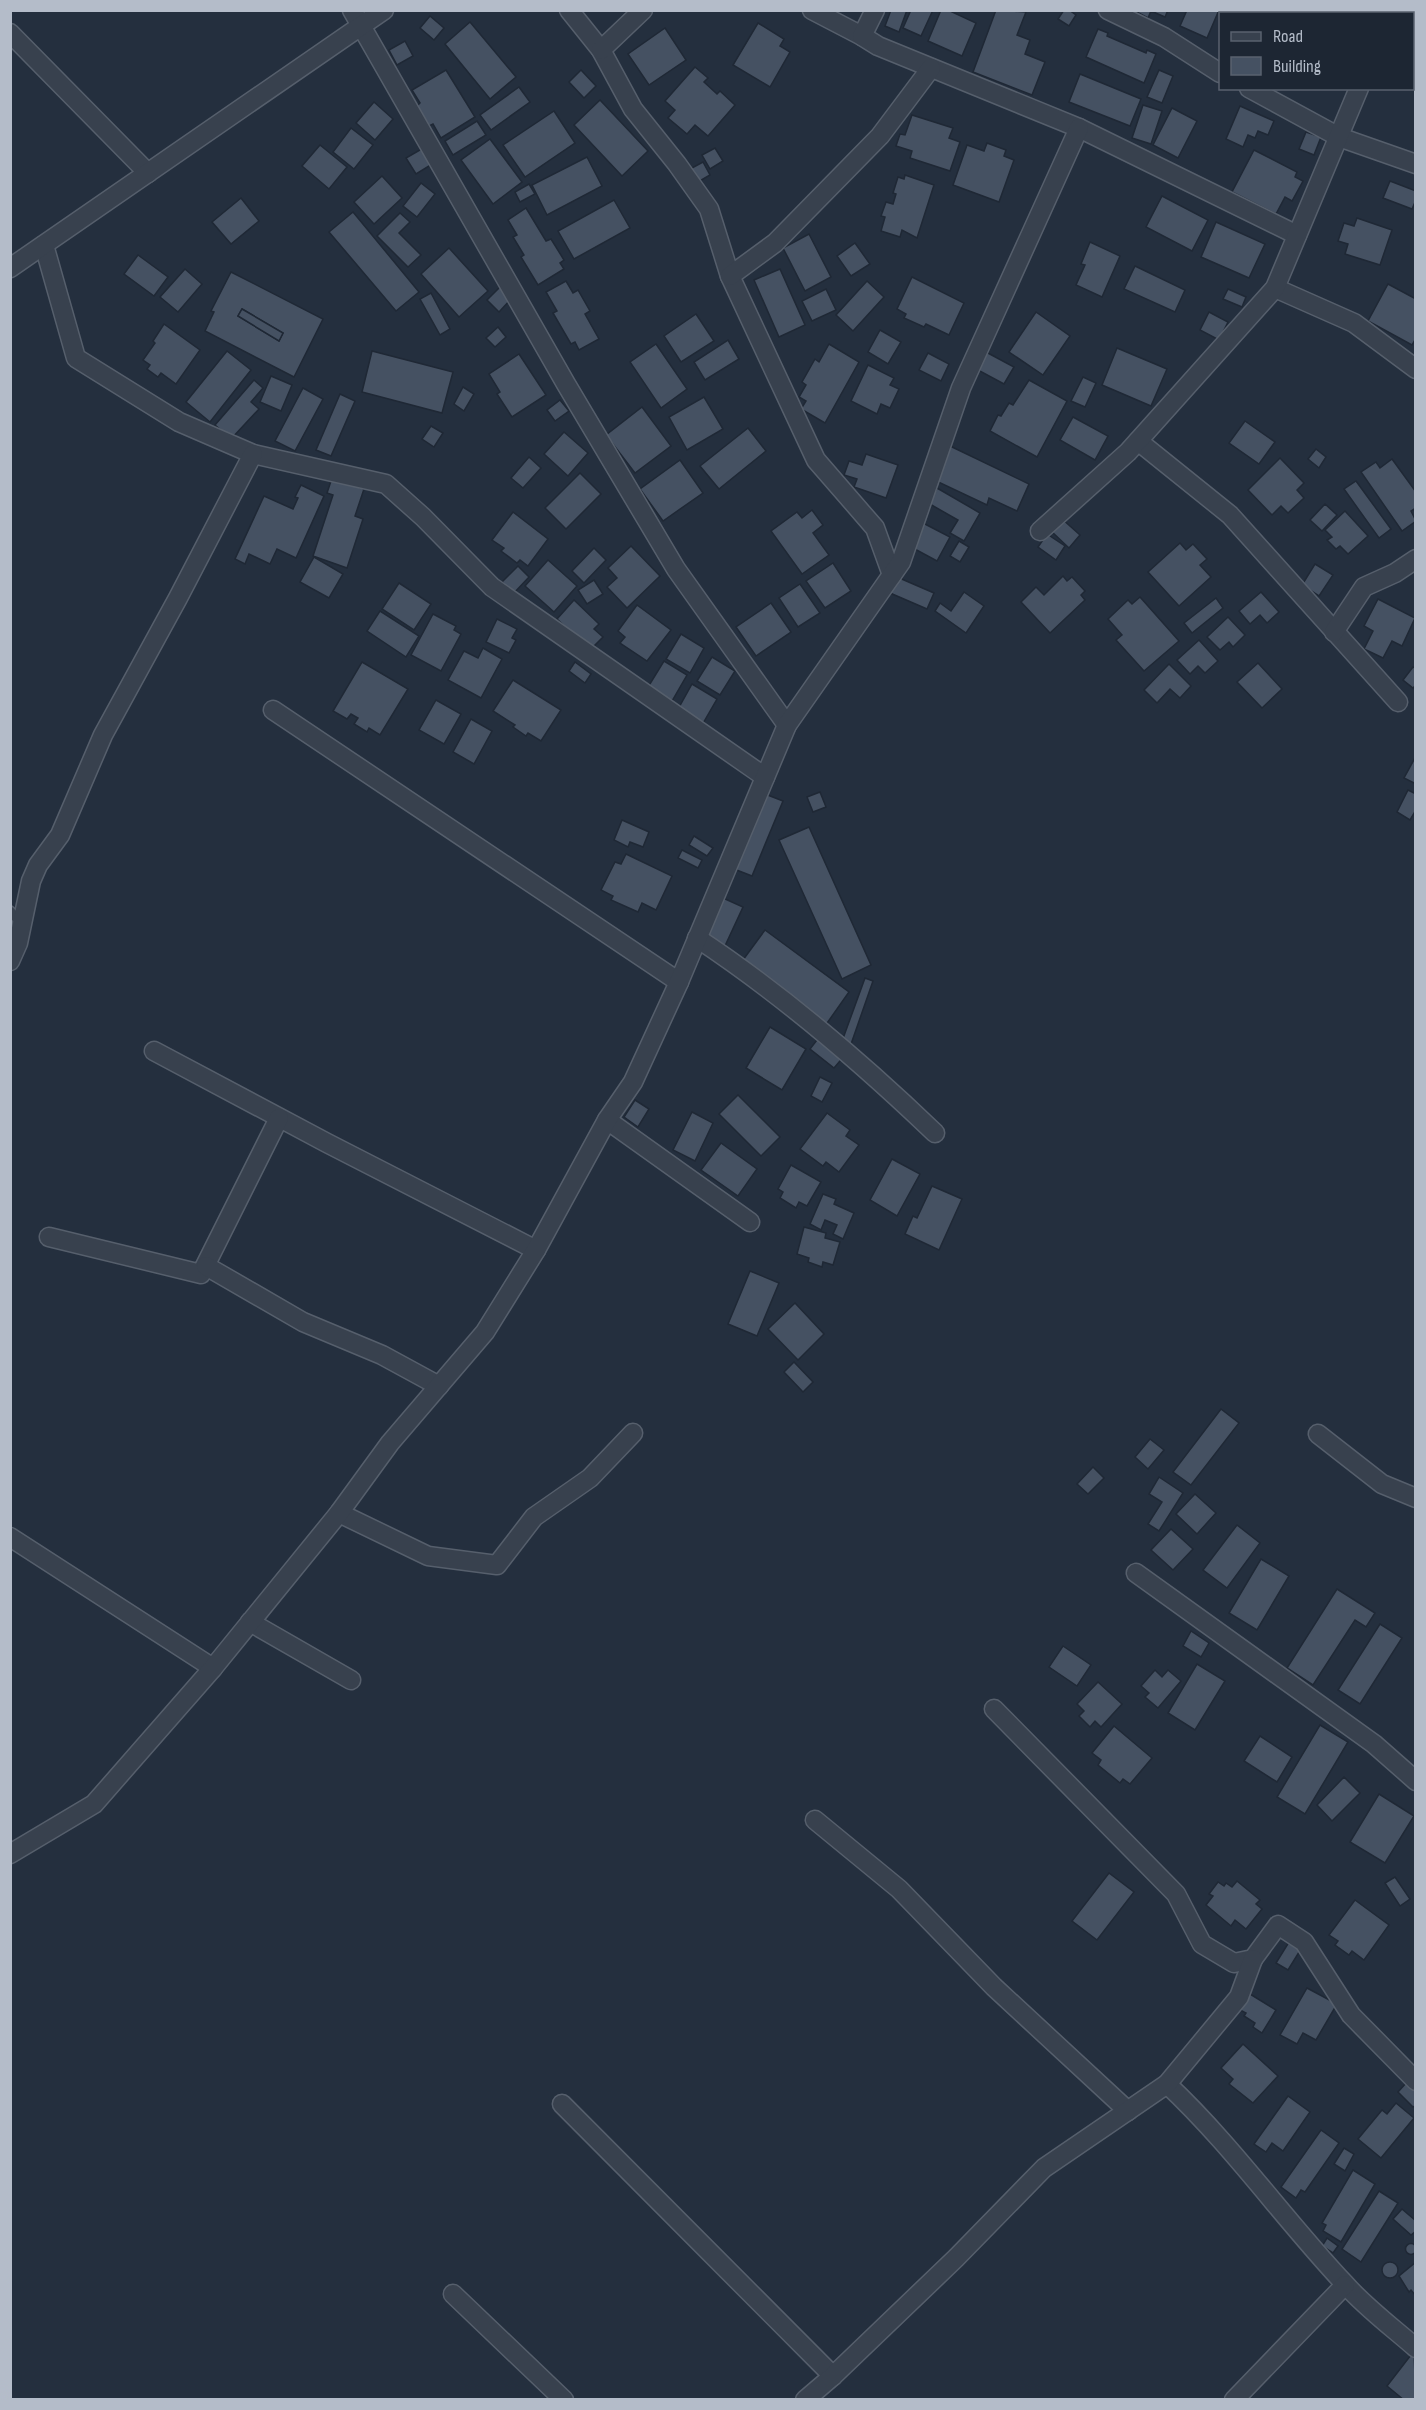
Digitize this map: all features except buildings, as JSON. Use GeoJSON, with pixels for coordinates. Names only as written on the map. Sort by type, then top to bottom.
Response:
{"type":"FeatureCollection","features":[{"type":"Feature","properties":{"kind":"street"},"geometry":{"type":"LineString","coordinates":[[10,268],[148,173],[357,18],[384,10]]}},
{"type":"Feature","properties":{"kind":"street"},"geometry":{"type":"LineString","coordinates":[[569,10],[601,50],[633,109],[709,209],[730,276],[816,460],[875,528],[906,546]]}},
{"type":"Feature","properties":{"kind":"street"},"geometry":{"type":"LineString","coordinates":[[601,50],[642,10]]}},
{"type":"Feature","properties":{"kind":"street"},"geometry":{"type":"LineString","coordinates":[[812,10],[878,46],[1079,128],[1297,235]]}},
{"type":"Feature","properties":{"kind":"street"},"geometry":{"type":"LineString","coordinates":[[862,36],[875,10]]}},
{"type":"Feature","properties":{"kind":"street"},"geometry":{"type":"LineString","coordinates":[[1108,10],[1164,37],[1219,72]]}},
{"type":"Feature","properties":{"kind":"street"},"geometry":{"type":"LineString","coordinates":[[357,18],[566,384],[676,569],[787,725]]}},
{"type":"Feature","properties":{"kind":"street"},"geometry":{"type":"LineString","coordinates":[[10,33],[148,173]]}},
{"type":"Feature","properties":{"kind":"street"},"geometry":{"type":"LineString","coordinates":[[730,276],[775,243],[880,136],[931,68]]}},
{"type":"Feature","properties":{"kind":"street"},"geometry":{"type":"LineString","coordinates":[[1253,90],[1339,137],[1416,164]]}},
{"type":"Feature","properties":{"kind":"street"},"geometry":{"type":"LineString","coordinates":[[1040,531],[1138,441],[1275,288],[1358,90]]}},
{"type":"Feature","properties":{"kind":"street"},"geometry":{"type":"LineString","coordinates":[[10,1854],[94,1804],[213,1668],[339,1513],[390,1443],[485,1332],[536,1250],[607,1120],[633,1082],[679,982],[787,725],[901,562],[961,388],[1079,128]]}},
{"type":"Feature","properties":{"kind":"street"},"geometry":{"type":"LineString","coordinates":[[44,245],[76,358],[179,422],[253,454],[386,484],[423,517],[492,587],[765,777]]}},
{"type":"Feature","properties":{"kind":"street"},"geometry":{"type":"LineString","coordinates":[[1275,288],[1354,323],[1416,369]]}},
{"type":"Feature","properties":{"kind":"street"},"geometry":{"type":"LineString","coordinates":[[1138,441],[1230,514],[1398,702]]}},
{"type":"Feature","properties":{"kind":"street"},"geometry":{"type":"LineString","coordinates":[[10,961],[16,918],[38,865],[60,835],[103,735],[253,454]]}},
{"type":"Feature","properties":{"kind":"street"},"geometry":{"type":"LineString","coordinates":[[875,528],[892,575]]}},
{"type":"Feature","properties":{"kind":"street"},"geometry":{"type":"LineString","coordinates":[[1335,633],[1364,587],[1395,573],[1416,559]]}},
{"type":"Feature","properties":{"kind":"street"},"geometry":{"type":"LineString","coordinates":[[273,710],[679,982]]}},
{"type":"Feature","properties":{"kind":"street"},"geometry":{"type":"LineString","coordinates":[[697,938],[738,965],[800,1014],[876,1077],[935,1132]]}},
{"type":"Feature","properties":{"kind":"street"},"geometry":{"type":"LineString","coordinates":[[154,1052],[536,1250]]}},
{"type":"Feature","properties":{"kind":"street"},"geometry":{"type":"LineString","coordinates":[[49,1238],[201,1274],[279,1118]]}},
{"type":"Feature","properties":{"kind":"street"},"geometry":{"type":"LineString","coordinates":[[607,1120],[750,1222]]}},
{"type":"Feature","properties":{"kind":"street"},"geometry":{"type":"LineString","coordinates":[[206,1266],[303,1322],[382,1355],[439,1386]]}},
{"type":"Feature","properties":{"kind":"street"},"geometry":{"type":"LineString","coordinates":[[339,1513],[428,1556],[497,1565],[534,1517],[590,1478],[633,1433]]}},
{"type":"Feature","properties":{"kind":"street"},"geometry":{"type":"LineString","coordinates":[[1318,1434],[1382,1484],[1416,1498]]}},
{"type":"Feature","properties":{"kind":"street"},"geometry":{"type":"LineString","coordinates":[[10,1537],[213,1668]]}},
{"type":"Feature","properties":{"kind":"street"},"geometry":{"type":"LineString","coordinates":[[1136,1573],[1374,1744],[1412,1777]]}},
{"type":"Feature","properties":{"kind":"street"},"geometry":{"type":"LineString","coordinates":[[250,1622],[351,1680]]}},
{"type":"Feature","properties":{"kind":"street"},"geometry":{"type":"LineString","coordinates":[[994,1709],[1176,1894],[1202,1944],[1234,1964],[1253,1959]]}},
{"type":"Feature","properties":{"kind":"street"},"geometry":{"type":"LineString","coordinates":[[1412,1777],[1416,1756]]}},
{"type":"Feature","properties":{"kind":"street"},"geometry":{"type":"LineString","coordinates":[[815,1820],[899,1889],[994,1987],[1128,2111]]}},
{"type":"Feature","properties":{"kind":"street"},"geometry":{"type":"LineString","coordinates":[[805,2400],[956,2258],[1044,2168],[1167,2084],[1239,1997],[1253,1959],[1278,1925],[1304,1942],[1351,2015],[1416,2081]]}},
{"type":"Feature","properties":{"kind":"street"},"geometry":{"type":"LineString","coordinates":[[1167,2084],[1208,2124],[1345,2285],[1416,2348]]}},
{"type":"Feature","properties":{"kind":"street"},"geometry":{"type":"LineString","coordinates":[[562,2104],[833,2376]]}},
{"type":"Feature","properties":{"kind":"street"},"geometry":{"type":"LineString","coordinates":[[1233,2400],[1345,2285]]}},
{"type":"Feature","properties":{"kind":"street"},"geometry":{"type":"LineString","coordinates":[[453,2294],[564,2400]]}}]}
